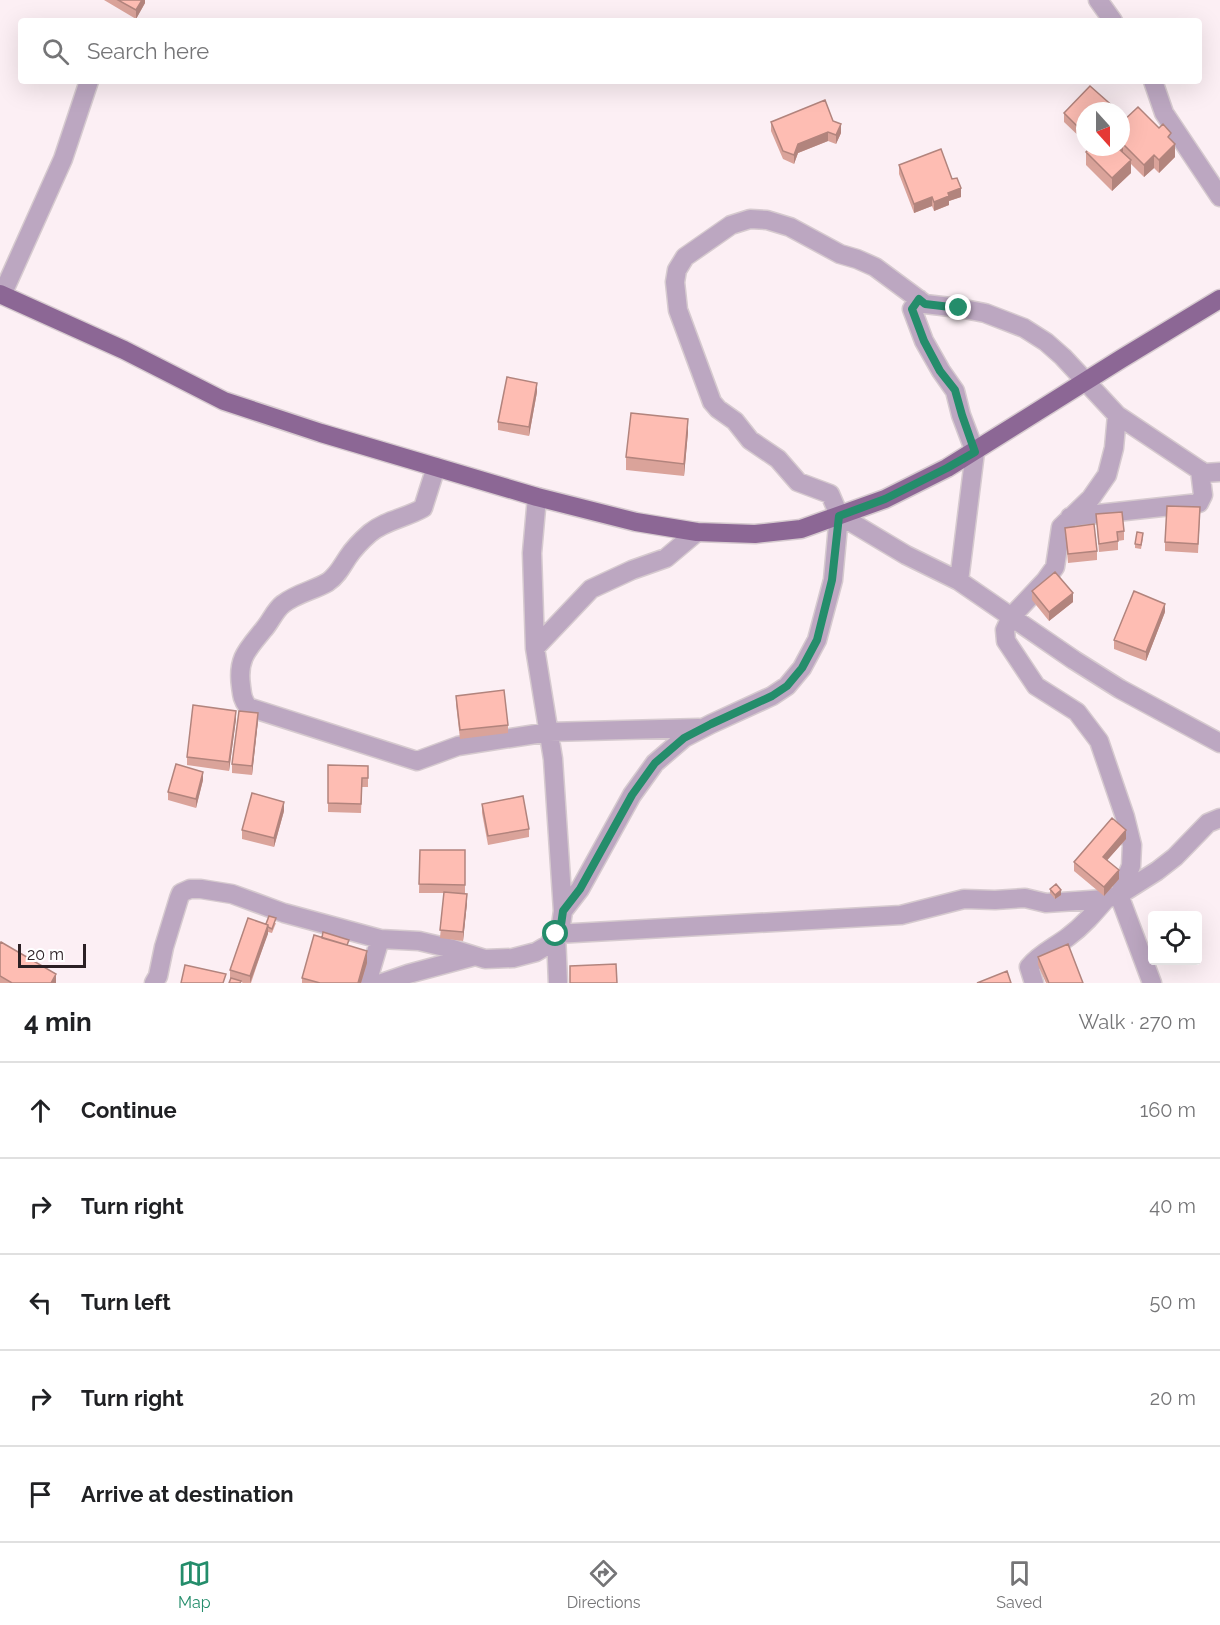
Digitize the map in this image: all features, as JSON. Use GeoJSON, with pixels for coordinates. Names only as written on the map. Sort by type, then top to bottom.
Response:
{"type":"FeatureCollection","features":[{"type":"Feature","properties":{"kind":"main road"},"geometry":{"type":"LineString","coordinates":[[1,295],[124,350],[224,401],[321,433],[537,497],[636,522],[697,532],[755,534],[801,529],[839,516],[885,499],[947,468],[1220,298]]}},
{"type":"Feature","properties":{"kind":"street"},"geometry":{"type":"LineString","coordinates":[[1098,0],[1111,18]]}},
{"type":"Feature","properties":{"kind":"street"},"geometry":{"type":"LineString","coordinates":[[1,295],[63,159],[88,84]]}},
{"type":"Feature","properties":{"kind":"street"},"geometry":{"type":"LineString","coordinates":[[1154,84],[1164,113],[1220,197]]}},
{"type":"Feature","properties":{"kind":"street"},"geometry":{"type":"LineString","coordinates":[[563,911],[580,889],[632,795],[655,763],[684,738],[772,696],[787,686],[802,668],[817,640],[832,580],[839,516],[830,494],[798,482],[778,459],[750,440],[735,421],[712,402],[678,310],[675,282],[677,270],[685,257],[731,225],[750,219],[767,220],[790,227],[840,254],[875,267],[925,304],[985,313],[1024,328],[1046,342],[1063,357],[1117,415],[1204,473],[1220,472]]}},
{"type":"Feature","properties":{"kind":"street"},"geometry":{"type":"LineString","coordinates":[[919,299],[912,309],[924,341],[940,371],[955,390],[975,452],[959,581]]}},
{"type":"Feature","properties":{"kind":"street"},"geometry":{"type":"LineString","coordinates":[[1034,983],[1029,967],[1036,958],[1068,938],[1112,897],[1131,866],[1132,844],[1099,741],[1077,712],[1036,686],[1006,640],[1005,630],[1011,617],[1055,567],[1061,527],[1091,498],[1107,475],[1114,448],[1117,415]]}},
{"type":"Feature","properties":{"kind":"street"},"geometry":{"type":"LineString","coordinates":[[436,467],[423,508],[386,523],[370,533],[348,557],[340,571],[328,582],[297,595],[282,605],[252,643],[242,660],[239,675],[242,699],[248,707],[417,761],[458,746],[549,732],[704,728]]}},
{"type":"Feature","properties":{"kind":"street"},"geometry":{"type":"LineString","coordinates":[[1070,517],[1198,503],[1203,495],[1200,470]]}},
{"type":"Feature","properties":{"kind":"street"},"geometry":{"type":"LineString","coordinates":[[154,983],[158,976],[179,898],[181,893],[190,889],[232,894],[284,913],[380,939],[419,941],[485,959],[513,958],[536,952],[548,945],[561,925],[563,911],[553,759],[535,648],[532,553],[537,497]]}},
{"type":"Feature","properties":{"kind":"street"},"geometry":{"type":"LineString","coordinates":[[839,516],[906,555],[959,581],[1120,689],[1220,742]]}},
{"type":"Feature","properties":{"kind":"street"},"geometry":{"type":"LineString","coordinates":[[535,648],[591,589],[632,570],[666,558],[697,532]]}},
{"type":"Feature","properties":{"kind":"street"},"geometry":{"type":"LineString","coordinates":[[556,934],[901,915],[964,899],[1025,898],[1046,903],[1112,897],[1139,883],[1175,857],[1208,823],[1220,818]]}},
{"type":"Feature","properties":{"kind":"street"},"geometry":{"type":"LineString","coordinates":[[1112,897],[1152,983]]}},
{"type":"Feature","properties":{"kind":"street"},"geometry":{"type":"LineString","coordinates":[[556,934],[558,983]]}},
{"type":"Feature","properties":{"kind":"street"},"geometry":{"type":"LineString","coordinates":[[367,983],[380,939]]}},
{"type":"Feature","properties":{"kind":"street"},"geometry":{"type":"LineString","coordinates":[[382,983],[477,956]]}},
{"type":"Feature","properties":{"kind":"building"},"geometry":{"type":"Polygon","coordinates":[[[118,0],[142,0],[136,10],[118,0]]]}},
{"type":"Feature","properties":{"kind":"building"},"geometry":{"type":"Polygon","coordinates":[[[1090,86],[1108,102],[1076,102],[1076,125],[1064,113],[1090,86]]]}},
{"type":"Feature","properties":{"kind":"building"},"geometry":{"type":"Polygon","coordinates":[[[825,100],[833,121],[841,124],[836,135],[828,132],[798,144],[794,155],[783,151],[771,122],[825,100]]]}},
{"type":"Feature","properties":{"kind":"building"},"geometry":{"type":"Polygon","coordinates":[[[1138,107],[1159,128],[1163,124],[1171,133],[1168,137],[1175,144],[1159,160],[1154,155],[1144,165],[1130,151],[1130,115],[1138,107]]]}},
{"type":"Feature","properties":{"kind":"building"},"geometry":{"type":"Polygon","coordinates":[[[941,149],[952,179],[957,178],[961,188],[934,202],[932,197],[914,204],[899,165],[941,149]]]}},
{"type":"Feature","properties":{"kind":"building"},"geometry":{"type":"Polygon","coordinates":[[[1090,156],[1127,156],[1131,160],[1112,178],[1090,156]]]}},
{"type":"Feature","properties":{"kind":"building"},"geometry":{"type":"Polygon","coordinates":[[[507,377],[537,383],[529,427],[498,422],[507,377]]]}},
{"type":"Feature","properties":{"kind":"building"},"geometry":{"type":"Polygon","coordinates":[[[631,413],[688,419],[684,464],[626,457],[631,413]]]}},
{"type":"Feature","properties":{"kind":"building"},"geometry":{"type":"Polygon","coordinates":[[[1167,506],[1200,507],[1198,544],[1165,542],[1167,506]]]}},
{"type":"Feature","properties":{"kind":"building"},"geometry":{"type":"Polygon","coordinates":[[[1122,512],[1124,531],[1117,532],[1118,541],[1099,544],[1096,514],[1122,512]]]}},
{"type":"Feature","properties":{"kind":"building"},"geometry":{"type":"Polygon","coordinates":[[[1094,524],[1097,551],[1068,554],[1065,528],[1094,524]]]}},
{"type":"Feature","properties":{"kind":"building"},"geometry":{"type":"Polygon","coordinates":[[[1137,532],[1143,533],[1141,545],[1135,544],[1137,532]]]}},
{"type":"Feature","properties":{"kind":"building"},"geometry":{"type":"Polygon","coordinates":[[[1055,572],[1073,593],[1049,612],[1032,591],[1055,572]]]}},
{"type":"Feature","properties":{"kind":"building"},"geometry":{"type":"Polygon","coordinates":[[[1134,591],[1165,604],[1146,652],[1114,640],[1134,591]]]}},
{"type":"Feature","properties":{"kind":"building"},"geometry":{"type":"Polygon","coordinates":[[[504,690],[508,725],[460,730],[456,696],[504,690]]]}},
{"type":"Feature","properties":{"kind":"building"},"geometry":{"type":"Polygon","coordinates":[[[193,705],[236,711],[229,762],[187,757],[193,705]]]}},
{"type":"Feature","properties":{"kind":"building"},"geometry":{"type":"Polygon","coordinates":[[[239,711],[258,713],[252,766],[232,764],[239,711]]]}},
{"type":"Feature","properties":{"kind":"building"},"geometry":{"type":"Polygon","coordinates":[[[176,764],[203,772],[196,799],[168,792],[176,764]]]}},
{"type":"Feature","properties":{"kind":"building"},"geometry":{"type":"Polygon","coordinates":[[[328,765],[368,766],[368,778],[362,778],[361,804],[328,803],[328,765]]]}},
{"type":"Feature","properties":{"kind":"building"},"geometry":{"type":"Polygon","coordinates":[[[252,793],[284,802],[274,838],[242,830],[252,793]]]}},
{"type":"Feature","properties":{"kind":"building"},"geometry":{"type":"Polygon","coordinates":[[[523,796],[529,829],[488,836],[482,804],[523,796]]]}},
{"type":"Feature","properties":{"kind":"building"},"geometry":{"type":"Polygon","coordinates":[[[1112,818],[1126,830],[1103,857],[1119,870],[1104,887],[1074,862],[1112,818]]]}},
{"type":"Feature","properties":{"kind":"building"},"geometry":{"type":"Polygon","coordinates":[[[420,850],[465,850],[465,885],[419,884],[420,850]]]}},
{"type":"Feature","properties":{"kind":"building"},"geometry":{"type":"Polygon","coordinates":[[[1056,884],[1061,890],[1055,895],[1050,889],[1056,884]]]}},
{"type":"Feature","properties":{"kind":"building"},"geometry":{"type":"Polygon","coordinates":[[[444,892],[467,894],[463,932],[440,930],[444,892]]]}},
{"type":"Feature","properties":{"kind":"building"},"geometry":{"type":"Polygon","coordinates":[[[269,916],[276,918],[272,929],[266,924],[269,916]]]}},
{"type":"Feature","properties":{"kind":"building"},"geometry":{"type":"Polygon","coordinates":[[[248,918],[268,925],[250,976],[230,970],[248,918]]]}},
{"type":"Feature","properties":{"kind":"building"},"geometry":{"type":"Polygon","coordinates":[[[323,932],[349,940],[347,945],[322,938],[323,932]]]}},
{"type":"Feature","properties":{"kind":"building"},"geometry":{"type":"Polygon","coordinates":[[[314,935],[367,951],[358,983],[320,983],[302,978],[314,935]]]}},
{"type":"Feature","properties":{"kind":"building"},"geometry":{"type":"Polygon","coordinates":[[[1,942],[56,974],[51,983],[12,983],[0,976],[1,942]]]}},
{"type":"Feature","properties":{"kind":"building"},"geometry":{"type":"Polygon","coordinates":[[[1068,944],[1083,983],[1049,983],[1038,957],[1068,944]]]}},
{"type":"Feature","properties":{"kind":"building"},"geometry":{"type":"Polygon","coordinates":[[[616,964],[617,983],[570,983],[570,966],[616,964]]]}},
{"type":"Feature","properties":{"kind":"building"},"geometry":{"type":"Polygon","coordinates":[[[185,965],[226,974],[223,983],[181,983],[185,965]]]}},
{"type":"Feature","properties":{"kind":"building"},"geometry":{"type":"Polygon","coordinates":[[[1007,971],[1011,983],[977,983],[1007,971]]]}},
{"type":"Feature","properties":{"kind":"building"},"geometry":{"type":"Polygon","coordinates":[[[231,978],[241,981],[240,983],[229,983],[231,978]]]}},
{"type":"Feature","properties":{"kind":"route"},"geometry":{"type":"LineString","coordinates":[[556,934],[561,925],[563,911],[580,889],[632,795],[655,763],[684,738],[772,696],[787,686],[802,668],[817,640],[832,580],[839,516],[885,499],[975,452],[955,390],[940,371],[924,341],[912,309],[919,299],[925,304],[959,308]]}}]}
